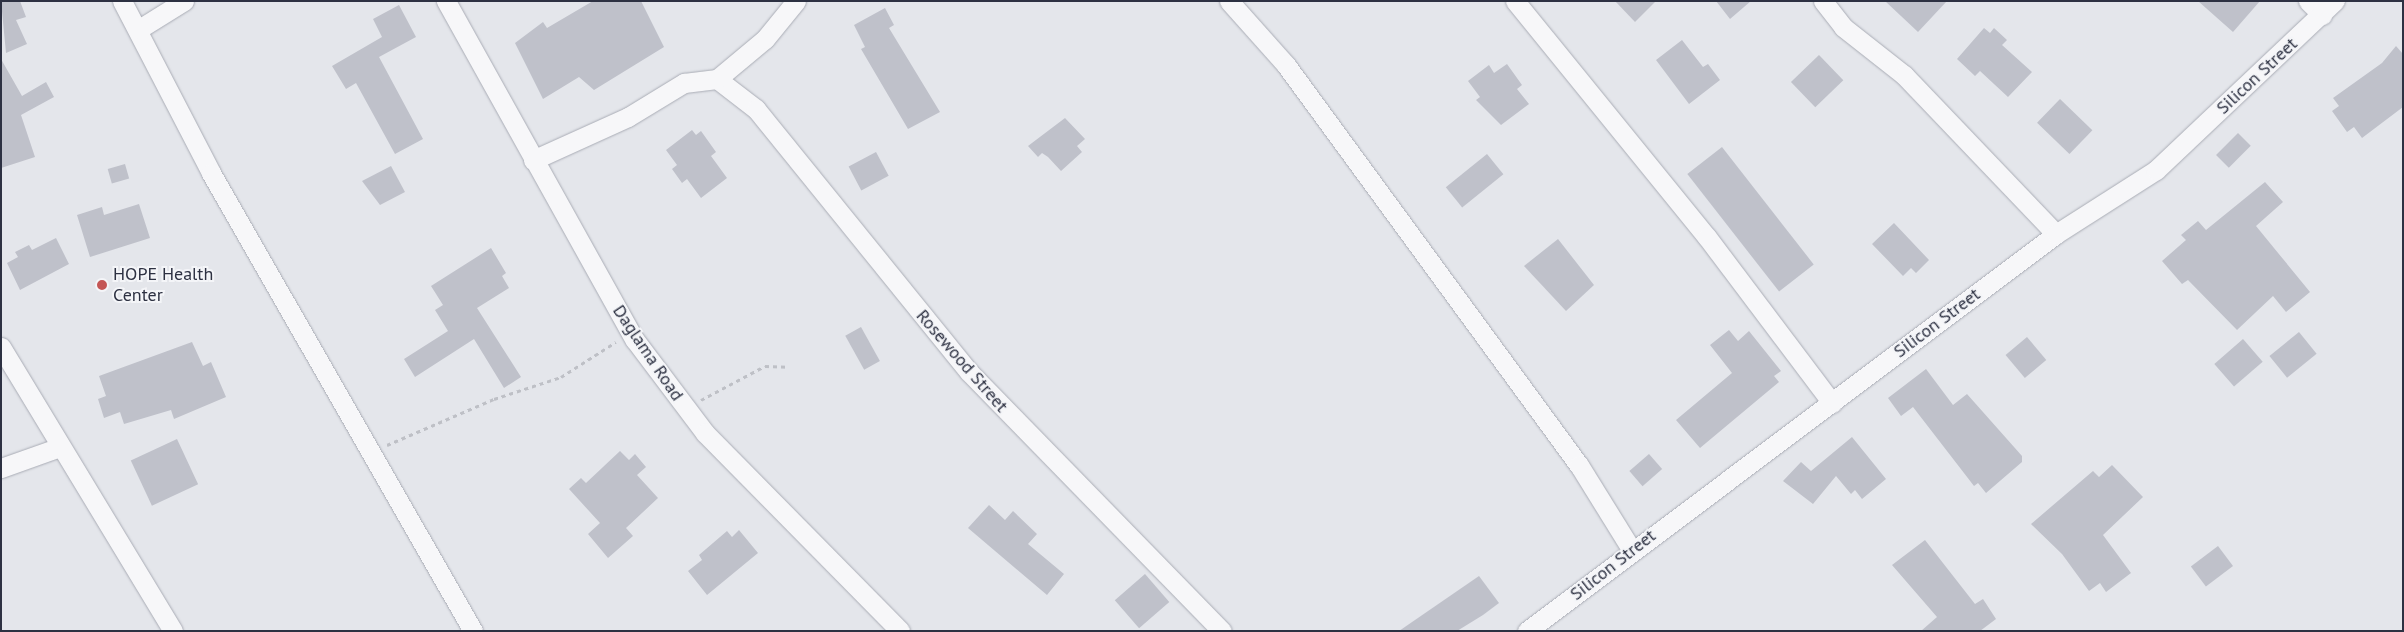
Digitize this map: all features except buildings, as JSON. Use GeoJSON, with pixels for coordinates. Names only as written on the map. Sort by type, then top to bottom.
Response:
{"type":"FeatureCollection","features":[{"type":"Feature","properties":{"kind":"street"},"geometry":{"type":"LineString","coordinates":[[122,1],[139,29],[211,173],[473,631]]}},
{"type":"Feature","properties":{"kind":"street"},"geometry":{"type":"LineString","coordinates":[[139,29],[184,1]]}},
{"type":"Feature","properties":{"kind":"street","name":"Daglama Road"},"geometry":{"type":"LineString","coordinates":[[446,1],[631,332],[684,406],[705,434],[900,631]]}},
{"type":"Feature","properties":{"kind":"street"},"geometry":{"type":"LineString","coordinates":[[534,160],[628,117],[684,83],[717,79],[765,39],[796,1]]}},
{"type":"Feature","properties":{"kind":"street"},"geometry":{"type":"LineString","coordinates":[[1229,1],[1286,65],[1579,465],[1632,549]]}},
{"type":"Feature","properties":{"kind":"street"},"geometry":{"type":"LineString","coordinates":[[1515,1],[1707,237],[1832,403]]}},
{"type":"Feature","properties":{"kind":"street"},"geometry":{"type":"LineString","coordinates":[[1823,1],[1843,27],[1904,75],[2056,234]]}},
{"type":"Feature","properties":{"kind":"street"},"geometry":{"type":"LineString","coordinates":[[2308,1],[2322,15]]}},
{"type":"Feature","properties":{"kind":"street","name":"Silicon Street"},"geometry":{"type":"LineString","coordinates":[[1526,631],[1632,549],[1832,403],[2056,234],[2156,170],[2335,1]]}},
{"type":"Feature","properties":{"kind":"street","name":"Rosewood Street"},"geometry":{"type":"LineString","coordinates":[[717,79],[756,109],[969,372],[1222,631]]}},
{"type":"Feature","properties":{"kind":"street"},"geometry":{"type":"LineString","coordinates":[[1,347],[173,631]]}},
{"type":"Feature","properties":{"kind":"street"},"geometry":{"type":"LineString","coordinates":[[1,468],[60,446]]}},
{"type":"Feature","properties":{"kind":"path"},"geometry":{"type":"LineString","coordinates":[[370,452],[494,399],[561,377],[631,332]]}},
{"type":"Feature","properties":{"kind":"path"},"geometry":{"type":"LineString","coordinates":[[684,406],[716,394],[764,366],[788,367]]}},
{"type":"Feature","properties":{"kind":"place","name":"HOPE Health Center"},"geometry":{"type":"Point","coordinates":[102,285]}}]}
